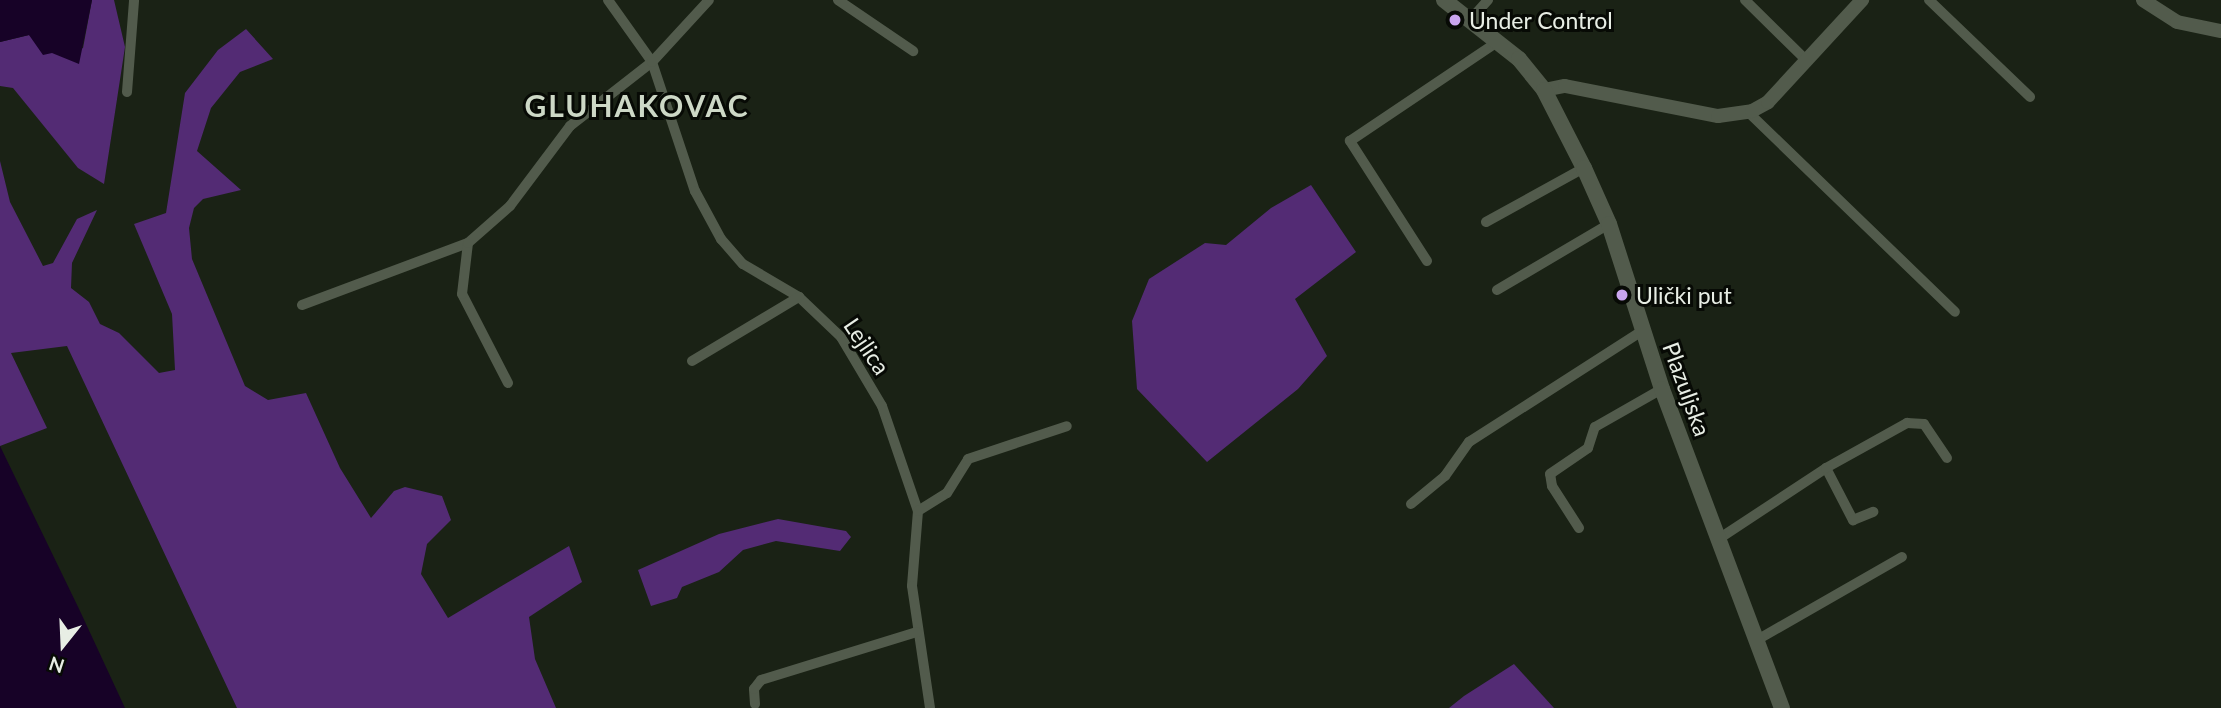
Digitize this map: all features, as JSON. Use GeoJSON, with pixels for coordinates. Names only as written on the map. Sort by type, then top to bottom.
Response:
{"type":"FeatureCollection","features":[{"type":"Feature","properties":{"kind":"main road","name":"Plazuljska"},"geometry":{"type":"LineString","coordinates":[[1444,0],[1499,41],[1544,90],[1584,168],[1609,224],[1662,389],[1782,708]]}},
{"type":"Feature","properties":{"kind":"street"},"geometry":{"type":"LineString","coordinates":[[127,92],[134,0]]}},
{"type":"Feature","properties":{"kind":"street","name":"Lejlica"},"geometry":{"type":"LineString","coordinates":[[608,0],[652,62],[695,191],[721,239],[743,264],[799,297],[841,337],[881,406],[918,511],[912,586],[917,632],[929,671],[930,708]]}},
{"type":"Feature","properties":{"kind":"street"},"geometry":{"type":"LineString","coordinates":[[302,304],[468,243],[510,206],[569,126],[652,62],[709,0]]}},
{"type":"Feature","properties":{"kind":"street"},"geometry":{"type":"LineString","coordinates":[[838,0],[913,51]]}},
{"type":"Feature","properties":{"kind":"street"},"geometry":{"type":"LineString","coordinates":[[1470,20],[1488,0]]}},
{"type":"Feature","properties":{"kind":"street"},"geometry":{"type":"LineString","coordinates":[[1745,0],[1807,61]]}},
{"type":"Feature","properties":{"kind":"street"},"geometry":{"type":"LineString","coordinates":[[1544,90],[1565,86],[1718,116],[1747,111],[1768,102],[1862,0]]}},
{"type":"Feature","properties":{"kind":"street"},"geometry":{"type":"LineString","coordinates":[[1929,0],[2030,97]]}},
{"type":"Feature","properties":{"kind":"street"},"geometry":{"type":"LineString","coordinates":[[2143,0],[2176,22],[2221,31]]}},
{"type":"Feature","properties":{"kind":"street"},"geometry":{"type":"LineString","coordinates":[[1427,261],[1350,141],[1499,41]]}},
{"type":"Feature","properties":{"kind":"street"},"geometry":{"type":"LineString","coordinates":[[1747,111],[1955,312]]}},
{"type":"Feature","properties":{"kind":"street"},"geometry":{"type":"LineString","coordinates":[[1486,222],[1584,168]]}},
{"type":"Feature","properties":{"kind":"street"},"geometry":{"type":"LineString","coordinates":[[1497,290],[1609,224]]}},
{"type":"Feature","properties":{"kind":"street"},"geometry":{"type":"LineString","coordinates":[[468,243],[462,294],[508,383]]}},
{"type":"Feature","properties":{"kind":"street"},"geometry":{"type":"LineString","coordinates":[[692,361],[799,297]]}},
{"type":"Feature","properties":{"kind":"street"},"geometry":{"type":"LineString","coordinates":[[1411,504],[1446,476],[1469,442],[1642,331]]}},
{"type":"Feature","properties":{"kind":"street"},"geometry":{"type":"LineString","coordinates":[[1579,528],[1552,486],[1550,474],[1588,448],[1595,427],[1662,389]]}},
{"type":"Feature","properties":{"kind":"street"},"geometry":{"type":"LineString","coordinates":[[1720,538],[1826,468],[1913,421],[1930,430],[1947,458]]}},
{"type":"Feature","properties":{"kind":"street"},"geometry":{"type":"LineString","coordinates":[[918,511],[947,493],[968,459],[1067,426]]}},
{"type":"Feature","properties":{"kind":"street"},"geometry":{"type":"LineString","coordinates":[[1826,468],[1853,520],[1873,512]]}},
{"type":"Feature","properties":{"kind":"street"},"geometry":{"type":"LineString","coordinates":[[1757,640],[1902,557]]}},
{"type":"Feature","properties":{"kind":"street"},"geometry":{"type":"LineString","coordinates":[[754,704],[754,689],[761,680],[917,632]]}},
{"type":"Feature","properties":{"kind":"shaded area"},"geometry":{"type":"Polygon","coordinates":[[[0,0],[92,0],[79,64],[52,53],[43,55],[29,35],[0,42],[0,0]]]}},
{"type":"Feature","properties":{"kind":"shaded area"},"geometry":{"type":"Polygon","coordinates":[[[92,0],[114,0],[125,47],[104,184],[78,168],[13,88],[0,86],[0,42],[29,35],[62,56],[83,48],[92,0]]]}},
{"type":"Feature","properties":{"kind":"shaded area"},"geometry":{"type":"Polygon","coordinates":[[[246,29],[273,59],[240,72],[211,108],[197,151],[241,190],[203,199],[194,208],[189,228],[192,259],[245,386],[268,400],[306,393],[340,468],[371,518],[394,491],[405,487],[442,496],[451,520],[427,544],[421,574],[448,618],[569,546],[582,582],[529,617],[535,659],[556,708],[237,708],[67,346],[11,353],[47,428],[0,446],[0,161],[10,202],[43,266],[53,263],[77,219],[97,210],[72,263],[71,288],[89,302],[100,324],[119,333],[159,373],[175,370],[172,314],[134,224],[166,213],[185,93],[218,50],[246,29]]]}},
{"type":"Feature","properties":{"kind":"shaded area"},"geometry":{"type":"Polygon","coordinates":[[[1311,185],[1356,252],[1295,299],[1327,356],[1298,389],[1207,462],[1137,389],[1132,321],[1149,279],[1205,243],[1226,245],[1271,208],[1311,185]]]}},
{"type":"Feature","properties":{"kind":"shaded area"},"geometry":{"type":"Polygon","coordinates":[[[0,446],[80,611],[125,708],[0,708],[0,446]]]}},
{"type":"Feature","properties":{"kind":"shaded area"},"geometry":{"type":"Polygon","coordinates":[[[778,519],[846,531],[851,537],[840,551],[776,541],[743,550],[719,572],[682,587],[677,598],[651,606],[638,570],[719,534],[778,519]]]}},
{"type":"Feature","properties":{"kind":"shaded area"},"geometry":{"type":"Polygon","coordinates":[[[1514,664],[1554,708],[1449,708],[1464,696],[1514,664]]]}},
{"type":"Feature","properties":{"kind":"place","name":"Under Control"},"geometry":{"type":"Point","coordinates":[1455,20]}},
{"type":"Feature","properties":{"kind":"place","name":"Ulički put"},"geometry":{"type":"Point","coordinates":[1622,295]}},
{"type":"Feature","properties":{"kind":"district","name":"GLUHAKOVAC"},"geometry":{"type":"Point","coordinates":[637,105]}}]}
